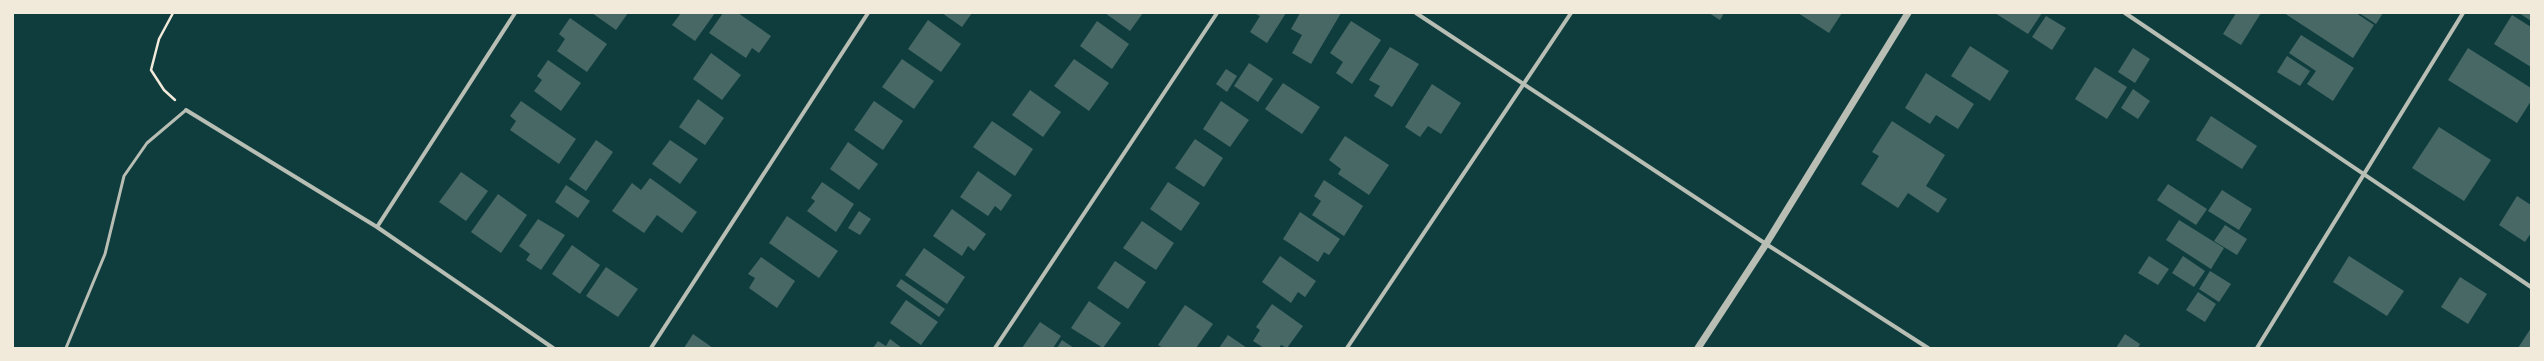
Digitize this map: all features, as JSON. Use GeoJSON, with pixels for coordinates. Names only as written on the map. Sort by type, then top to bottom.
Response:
{"type":"FeatureCollection","features":[{"type":"Feature","properties":{"kind":"street"},"geometry":{"type":"LineString","coordinates":[[377,227],[515,13]]}},
{"type":"Feature","properties":{"kind":"street"},"geometry":{"type":"LineString","coordinates":[[651,348],[868,13]]}},
{"type":"Feature","properties":{"kind":"street"},"geometry":{"type":"LineString","coordinates":[[995,348],[1217,13]]}},
{"type":"Feature","properties":{"kind":"street"},"geometry":{"type":"LineString","coordinates":[[1416,13],[1766,244],[1928,348]]}},
{"type":"Feature","properties":{"kind":"street"},"geometry":{"type":"LineString","coordinates":[[1347,348],[1571,13]]}},
{"type":"Feature","properties":{"kind":"street"},"geometry":{"type":"LineString","coordinates":[[1698,348],[1766,244],[1908,13]]}},
{"type":"Feature","properties":{"kind":"street"},"geometry":{"type":"LineString","coordinates":[[2125,13],[2531,287]]}},
{"type":"Feature","properties":{"kind":"street"},"geometry":{"type":"LineString","coordinates":[[2257,348],[2463,13]]}},
{"type":"Feature","properties":{"kind":"street"},"geometry":{"type":"LineString","coordinates":[[186,110],[377,227],[552,348]]}},
{"type":"Feature","properties":{"kind":"lane"},"geometry":{"type":"LineString","coordinates":[[66,348],[105,254],[124,176],[146,143],[186,110]]}},
{"type":"Feature","properties":{"kind":"path"},"geometry":{"type":"LineString","coordinates":[[173,13],[159,39],[151,70],[164,90],[186,110]]}},
{"type":"Feature","properties":{"kind":"building"},"geometry":{"type":"Polygon","coordinates":[[[592,13],[628,13],[616,30],[592,13]]]}},
{"type":"Feature","properties":{"kind":"building"},"geometry":{"type":"Polygon","coordinates":[[[681,13],[715,13],[695,41],[672,25],[681,13]]]}},
{"type":"Feature","properties":{"kind":"building"},"geometry":{"type":"Polygon","coordinates":[[[723,13],[738,13],[771,36],[759,53],[752,48],[746,58],[709,33],[723,13]]]}},
{"type":"Feature","properties":{"kind":"building"},"geometry":{"type":"Polygon","coordinates":[[[942,13],[972,13],[962,27],[942,13]]]}},
{"type":"Feature","properties":{"kind":"building"},"geometry":{"type":"Polygon","coordinates":[[[1105,13],[1143,13],[1130,31],[1105,13]]]}},
{"type":"Feature","properties":{"kind":"building"},"geometry":{"type":"Polygon","coordinates":[[[1254,13],[1286,13],[1267,43],[1250,32],[1260,16],[1254,13]]]}},
{"type":"Feature","properties":{"kind":"building"},"geometry":{"type":"Polygon","coordinates":[[[1300,13],[1341,13],[1311,64],[1292,53],[1302,35],[1291,29],[1300,13]]]}},
{"type":"Feature","properties":{"kind":"building"},"geometry":{"type":"Polygon","coordinates":[[[1709,13],[1724,13],[1720,20],[1709,13]]]}},
{"type":"Feature","properties":{"kind":"building"},"geometry":{"type":"Polygon","coordinates":[[[1798,13],[1842,13],[1829,33],[1798,13]]]}},
{"type":"Feature","properties":{"kind":"building"},"geometry":{"type":"Polygon","coordinates":[[[1995,13],[2042,13],[2028,34],[1995,13]]]}},
{"type":"Feature","properties":{"kind":"building"},"geometry":{"type":"Polygon","coordinates":[[[2236,13],[2261,13],[2241,45],[2223,34],[2236,13]]]}},
{"type":"Feature","properties":{"kind":"building"},"geometry":{"type":"Polygon","coordinates":[[[2284,13],[2356,13],[2374,25],[2353,58],[2284,13]]]}},
{"type":"Feature","properties":{"kind":"building"},"geometry":{"type":"Polygon","coordinates":[[[2359,13],[2383,13],[2376,24],[2359,13]]]}},
{"type":"Feature","properties":{"kind":"building"},"geometry":{"type":"Polygon","coordinates":[[[2519,13],[2531,13],[2531,21],[2519,13]]]}},
{"type":"Feature","properties":{"kind":"building"},"geometry":{"type":"Polygon","coordinates":[[[2512,15],[2531,27],[2531,67],[2494,44],[2512,15]]]}},
{"type":"Feature","properties":{"kind":"building"},"geometry":{"type":"Polygon","coordinates":[[[2046,16],[2066,28],[2052,50],[2032,37],[2046,16]]]}},
{"type":"Feature","properties":{"kind":"building"},"geometry":{"type":"Polygon","coordinates":[[[570,18],[607,44],[587,72],[557,51],[565,39],[559,34],[570,18]]]}},
{"type":"Feature","properties":{"kind":"building"},"geometry":{"type":"Polygon","coordinates":[[[928,20],[961,44],[941,72],[908,49],[928,20]]]}},
{"type":"Feature","properties":{"kind":"building"},"geometry":{"type":"Polygon","coordinates":[[[1097,21],[1129,44],[1112,69],[1080,46],[1097,21]]]}},
{"type":"Feature","properties":{"kind":"building"},"geometry":{"type":"Polygon","coordinates":[[[1351,21],[1381,40],[1352,84],[1336,73],[1343,62],[1330,53],[1351,21]]]}},
{"type":"Feature","properties":{"kind":"building"},"geometry":{"type":"Polygon","coordinates":[[[2301,35],[2354,68],[2333,101],[2307,84],[2316,71],[2289,53],[2301,35]]]}},
{"type":"Feature","properties":{"kind":"building"},"geometry":{"type":"Polygon","coordinates":[[[1970,46],[2009,71],[1990,101],[1951,76],[1970,46]]]}},
{"type":"Feature","properties":{"kind":"building"},"geometry":{"type":"Polygon","coordinates":[[[1390,47],[1419,64],[1392,107],[1374,96],[1380,86],[1369,80],[1390,47]]]}},
{"type":"Feature","properties":{"kind":"building"},"geometry":{"type":"Polygon","coordinates":[[[2133,48],[2150,59],[2135,83],[2118,72],[2133,48]]]}},
{"type":"Feature","properties":{"kind":"building"},"geometry":{"type":"Polygon","coordinates":[[[2468,48],[2531,88],[2531,101],[2517,123],[2448,80],[2468,48]]]}},
{"type":"Feature","properties":{"kind":"building"},"geometry":{"type":"Polygon","coordinates":[[[711,53],[741,75],[722,100],[693,79],[711,53]]]}},
{"type":"Feature","properties":{"kind":"building"},"geometry":{"type":"Polygon","coordinates":[[[2287,56],[2310,71],[2300,86],[2277,72],[2287,56]]]}},
{"type":"Feature","properties":{"kind":"building"},"geometry":{"type":"Polygon","coordinates":[[[902,59],[934,81],[914,109],[882,87],[902,59]]]}},
{"type":"Feature","properties":{"kind":"building"},"geometry":{"type":"Polygon","coordinates":[[[1074,59],[1109,83],[1089,111],[1054,86],[1074,59]]]}},
{"type":"Feature","properties":{"kind":"building"},"geometry":{"type":"Polygon","coordinates":[[[548,60],[581,83],[561,111],[534,91],[542,80],[537,76],[548,60]]]}},
{"type":"Feature","properties":{"kind":"building"},"geometry":{"type":"Polygon","coordinates":[[[1249,63],[1273,79],[1258,102],[1234,86],[1249,63]]]}},
{"type":"Feature","properties":{"kind":"building"},"geometry":{"type":"Polygon","coordinates":[[[2095,67],[2127,87],[2107,119],[2075,99],[2095,67]]]}},
{"type":"Feature","properties":{"kind":"building"},"geometry":{"type":"Polygon","coordinates":[[[1226,69],[1237,76],[1227,92],[1216,84],[1226,69]]]}},
{"type":"Feature","properties":{"kind":"building"},"geometry":{"type":"Polygon","coordinates":[[[1926,73],[1974,104],[1958,129],[1936,115],[1930,124],[1905,108],[1926,73]]]}},
{"type":"Feature","properties":{"kind":"building"},"geometry":{"type":"Polygon","coordinates":[[[1283,83],[1320,107],[1302,134],[1265,109],[1283,83]]]}},
{"type":"Feature","properties":{"kind":"building"},"geometry":{"type":"Polygon","coordinates":[[[1432,84],[1461,103],[1441,134],[1428,126],[1420,137],[1405,127],[1432,84]]]}},
{"type":"Feature","properties":{"kind":"building"},"geometry":{"type":"Polygon","coordinates":[[[2133,89],[2150,101],[2138,119],[2121,108],[2133,89]]]}},
{"type":"Feature","properties":{"kind":"building"},"geometry":{"type":"Polygon","coordinates":[[[1030,90],[1061,112],[1043,137],[1012,115],[1030,90]]]}},
{"type":"Feature","properties":{"kind":"building"},"geometry":{"type":"Polygon","coordinates":[[[698,99],[724,118],[705,145],[679,127],[698,99]]]}},
{"type":"Feature","properties":{"kind":"building"},"geometry":{"type":"Polygon","coordinates":[[[521,101],[576,139],[559,164],[510,130],[516,121],[510,116],[521,101]]]}},
{"type":"Feature","properties":{"kind":"building"},"geometry":{"type":"Polygon","coordinates":[[[874,101],[903,121],[883,150],[854,130],[874,101]]]}},
{"type":"Feature","properties":{"kind":"building"},"geometry":{"type":"Polygon","coordinates":[[[1221,101],[1249,120],[1230,147],[1203,129],[1221,101]]]}},
{"type":"Feature","properties":{"kind":"building"},"geometry":{"type":"Polygon","coordinates":[[[2211,116],[2257,146],[2242,169],[2196,140],[2211,116]]]}},
{"type":"Feature","properties":{"kind":"building"},"geometry":{"type":"Polygon","coordinates":[[[992,121],[1033,149],[1015,176],[973,147],[992,121]]]}},
{"type":"Feature","properties":{"kind":"building"},"geometry":{"type":"Polygon","coordinates":[[[1892,121],[1945,155],[1926,186],[1947,199],[1938,213],[1908,193],[1898,208],[1861,184],[1879,156],[1872,152],[1892,121]]]}},
{"type":"Feature","properties":{"kind":"building"},"geometry":{"type":"Polygon","coordinates":[[[2439,127],[2491,160],[2464,201],[2412,168],[2439,127]]]}},
{"type":"Feature","properties":{"kind":"building"},"geometry":{"type":"Polygon","coordinates":[[[1345,136],[1389,165],[1369,195],[1338,174],[1341,169],[1329,160],[1345,136]]]}},
{"type":"Feature","properties":{"kind":"building"},"geometry":{"type":"Polygon","coordinates":[[[1195,139],[1223,158],[1204,187],[1175,168],[1195,139]]]}},
{"type":"Feature","properties":{"kind":"building"},"geometry":{"type":"Polygon","coordinates":[[[596,140],[613,152],[586,191],[569,179],[596,140]]]}},
{"type":"Feature","properties":{"kind":"building"},"geometry":{"type":"Polygon","coordinates":[[[670,140],[698,159],[680,184],[652,164],[670,140]]]}},
{"type":"Feature","properties":{"kind":"building"},"geometry":{"type":"Polygon","coordinates":[[[848,142],[878,164],[859,190],[830,169],[848,142]]]}},
{"type":"Feature","properties":{"kind":"building"},"geometry":{"type":"Polygon","coordinates":[[[978,171],[1012,195],[1001,211],[995,206],[988,216],[960,197],[978,171]]]}},
{"type":"Feature","properties":{"kind":"building"},"geometry":{"type":"Polygon","coordinates":[[[461,172],[488,191],[466,221],[439,202],[461,172]]]}},
{"type":"Feature","properties":{"kind":"building"},"geometry":{"type":"Polygon","coordinates":[[[650,178],[697,212],[682,233],[657,215],[644,233],[612,211],[632,183],[641,190],[650,178]]]}},
{"type":"Feature","properties":{"kind":"building"},"geometry":{"type":"Polygon","coordinates":[[[1324,180],[1363,206],[1344,236],[1312,215],[1321,201],[1314,196],[1324,180]]]}},
{"type":"Feature","properties":{"kind":"building"},"geometry":{"type":"Polygon","coordinates":[[[822,182],[854,204],[836,232],[807,211],[815,201],[811,198],[822,182]]]}},
{"type":"Feature","properties":{"kind":"building"},"geometry":{"type":"Polygon","coordinates":[[[1168,182],[1200,203],[1181,231],[1150,209],[1168,182]]]}},
{"type":"Feature","properties":{"kind":"building"},"geometry":{"type":"Polygon","coordinates":[[[2168,184],[2207,209],[2196,225],[2157,200],[2168,184]]]}},
{"type":"Feature","properties":{"kind":"building"},"geometry":{"type":"Polygon","coordinates":[[[566,185],[590,201],[578,218],[555,202],[566,185]]]}},
{"type":"Feature","properties":{"kind":"building"},"geometry":{"type":"Polygon","coordinates":[[[2222,190],[2252,209],[2239,230],[2208,211],[2222,190]]]}},
{"type":"Feature","properties":{"kind":"building"},"geometry":{"type":"Polygon","coordinates":[[[498,194],[527,215],[501,253],[471,232],[498,194]]]}},
{"type":"Feature","properties":{"kind":"building"},"geometry":{"type":"Polygon","coordinates":[[[2517,196],[2531,205],[2531,233],[2525,242],[2499,225],[2517,196]]]}},
{"type":"Feature","properties":{"kind":"building"},"geometry":{"type":"Polygon","coordinates":[[[952,209],[986,234],[974,251],[968,246],[962,256],[933,236],[952,209]]]}},
{"type":"Feature","properties":{"kind":"building"},"geometry":{"type":"Polygon","coordinates":[[[859,211],[871,219],[860,235],[848,228],[859,211]]]}},
{"type":"Feature","properties":{"kind":"building"},"geometry":{"type":"Polygon","coordinates":[[[1300,212],[1340,239],[1329,255],[1324,252],[1318,262],[1283,239],[1300,212]]]}},
{"type":"Feature","properties":{"kind":"building"},"geometry":{"type":"Polygon","coordinates":[[[787,216],[838,251],[819,278],[769,243],[787,216]]]}},
{"type":"Feature","properties":{"kind":"building"},"geometry":{"type":"Polygon","coordinates":[[[538,219],[565,235],[541,270],[526,260],[530,254],[519,246],[538,219]]]}},
{"type":"Feature","properties":{"kind":"building"},"geometry":{"type":"Polygon","coordinates":[[[2179,220],[2224,248],[2211,269],[2166,240],[2179,220]]]}},
{"type":"Feature","properties":{"kind":"building"},"geometry":{"type":"Polygon","coordinates":[[[1142,221],[1174,243],[1156,270],[1123,248],[1142,221]]]}},
{"type":"Feature","properties":{"kind":"building"},"geometry":{"type":"Polygon","coordinates":[[[2225,225],[2247,239],[2237,255],[2214,241],[2225,225]]]}},
{"type":"Feature","properties":{"kind":"building"},"geometry":{"type":"Polygon","coordinates":[[[572,245],[600,265],[580,294],[552,274],[572,245]]]}},
{"type":"Feature","properties":{"kind":"building"},"geometry":{"type":"Polygon","coordinates":[[[924,248],[965,277],[947,304],[905,275],[924,248]]]}},
{"type":"Feature","properties":{"kind":"building"},"geometry":{"type":"Polygon","coordinates":[[[1280,256],[1316,281],[1305,297],[1298,292],[1291,303],[1262,282],[1280,256]]]}},
{"type":"Feature","properties":{"kind":"building"},"geometry":{"type":"Polygon","coordinates":[[[2149,256],[2169,269],[2158,285],[2138,273],[2149,256]]]}},
{"type":"Feature","properties":{"kind":"building"},"geometry":{"type":"Polygon","coordinates":[[[2183,256],[2205,271],[2194,287],[2172,273],[2183,256]]]}},
{"type":"Feature","properties":{"kind":"building"},"geometry":{"type":"Polygon","coordinates":[[[2349,256],[2404,291],[2387,316],[2333,282],[2349,256]]]}},
{"type":"Feature","properties":{"kind":"building"},"geometry":{"type":"Polygon","coordinates":[[[761,257],[795,281],[777,308],[749,288],[755,278],[748,274],[761,257]]]}},
{"type":"Feature","properties":{"kind":"building"},"geometry":{"type":"Polygon","coordinates":[[[1115,261],[1146,282],[1128,309],[1097,288],[1115,261]]]}},
{"type":"Feature","properties":{"kind":"building"},"geometry":{"type":"Polygon","coordinates":[[[606,267],[638,289],[618,317],[586,296],[606,267]]]}},
{"type":"Feature","properties":{"kind":"building"},"geometry":{"type":"Polygon","coordinates":[[[2210,271],[2231,284],[2219,302],[2199,289],[2210,271]]]}},
{"type":"Feature","properties":{"kind":"building"},"geometry":{"type":"Polygon","coordinates":[[[2460,277],[2487,294],[2468,324],[2441,307],[2460,277]]]}},
{"type":"Feature","properties":{"kind":"building"},"geometry":{"type":"Polygon","coordinates":[[[901,279],[945,309],[939,317],[896,286],[901,279]]]}},
{"type":"Feature","properties":{"kind":"building"},"geometry":{"type":"Polygon","coordinates":[[[2198,292],[2216,304],[2205,322],[2186,310],[2198,292]]]}},
{"type":"Feature","properties":{"kind":"building"},"geometry":{"type":"Polygon","coordinates":[[[906,300],[938,322],[921,345],[890,323],[906,300]]]}},
{"type":"Feature","properties":{"kind":"building"},"geometry":{"type":"Polygon","coordinates":[[[1089,301],[1121,323],[1103,348],[1071,328],[1089,301]]]}},
{"type":"Feature","properties":{"kind":"building"},"geometry":{"type":"Polygon","coordinates":[[[1272,304],[1303,326],[1287,348],[1281,345],[1279,348],[1264,348],[1253,341],[1260,330],[1256,327],[1272,304]]]}},
{"type":"Feature","properties":{"kind":"building"},"geometry":{"type":"Polygon","coordinates":[[[1185,305],[1213,324],[1196,348],[1163,348],[1158,345],[1185,305]]]}},
{"type":"Feature","properties":{"kind":"building"},"geometry":{"type":"Polygon","coordinates":[[[1040,322],[1061,336],[1053,348],[1022,348],[1040,322]]]}},
{"type":"Feature","properties":{"kind":"building"},"geometry":{"type":"Polygon","coordinates":[[[2531,328],[2531,348],[2518,348],[2531,328]]]}},
{"type":"Feature","properties":{"kind":"building"},"geometry":{"type":"Polygon","coordinates":[[[693,334],[713,348],[684,348],[693,334]]]}},
{"type":"Feature","properties":{"kind":"building"},"geometry":{"type":"Polygon","coordinates":[[[2125,334],[2140,344],[2138,348],[2116,348],[2125,334]]]}},
{"type":"Feature","properties":{"kind":"building"},"geometry":{"type":"Polygon","coordinates":[[[1228,335],[1247,348],[1219,348],[1228,335]]]}},
{"type":"Feature","properties":{"kind":"building"},"geometry":{"type":"Polygon","coordinates":[[[890,339],[902,348],[873,348],[878,341],[886,346],[890,339]]]}},
{"type":"Feature","properties":{"kind":"building"},"geometry":{"type":"Polygon","coordinates":[[[1062,340],[1074,348],[1057,348],[1062,340]]]}}]}
